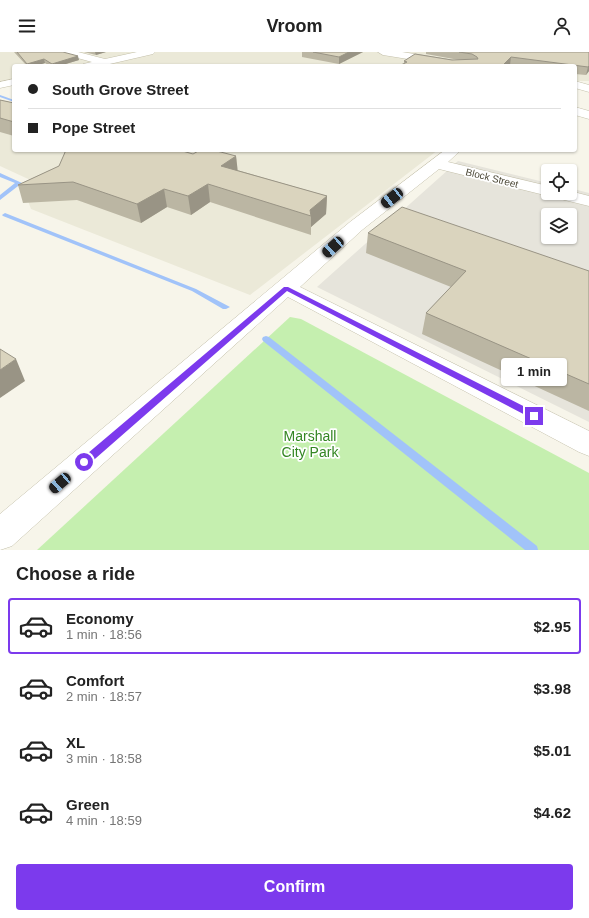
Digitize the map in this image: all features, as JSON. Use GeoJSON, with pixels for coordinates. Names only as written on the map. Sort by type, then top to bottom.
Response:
{"type":"FeatureCollection","features":[{"type":"Feature","properties":{"kind":"street"},"geometry":{"type":"LineString","coordinates":[[66,52],[105,62]]}},
{"type":"Feature","properties":{"kind":"street"},"geometry":{"type":"LineString","coordinates":[[96,64],[150,52]]}},
{"type":"Feature","properties":{"kind":"street"},"geometry":{"type":"LineString","coordinates":[[383,52],[458,64]]}},
{"type":"Feature","properties":{"kind":"street"},"geometry":{"type":"LineString","coordinates":[[0,85],[12,82]]}},
{"type":"Feature","properties":{"kind":"street"},"geometry":{"type":"LineString","coordinates":[[577,84],[589,83]]}},
{"type":"Feature","properties":{"kind":"street"},"geometry":{"type":"LineString","coordinates":[[577,85],[589,89]]}},
{"type":"Feature","properties":{"kind":"street"},"geometry":{"type":"LineString","coordinates":[[577,110],[589,107]]}},
{"type":"Feature","properties":{"kind":"street"},"geometry":{"type":"LineString","coordinates":[[577,111],[589,115]]}},
{"type":"Feature","properties":{"kind":"street"},"geometry":{"type":"LineString","coordinates":[[0,535],[356,226],[451,152]]}},
{"type":"Feature","properties":{"kind":"street","name":"Block Street"},"geometry":{"type":"LineString","coordinates":[[435,164],[541,189]]}},
{"type":"Feature","properties":{"kind":"street"},"geometry":{"type":"LineString","coordinates":[[577,198],[589,201]]}},
{"type":"Feature","properties":{"kind":"street"},"geometry":{"type":"LineString","coordinates":[[286,288],[589,444]]}},
{"type":"Feature","properties":{"kind":"shaded area"},"geometry":{"type":"Polygon","coordinates":[[[0,52],[589,52],[589,81],[577,81],[577,64],[12,64],[12,78],[0,81],[0,52]]]}},
{"type":"Feature","properties":{"kind":"shaded area"},"geometry":{"type":"Polygon","coordinates":[[[12,125],[12,152],[435,152],[250,295],[31,209],[28,201],[39,184],[0,166],[0,130],[12,125]]]}},
{"type":"Feature","properties":{"kind":"shaded area"},"geometry":{"type":"Polygon","coordinates":[[[458,161],[541,181],[541,200],[577,200],[577,190],[589,193],[589,422],[317,287],[458,161]]]}},
{"type":"Feature","properties":{"kind":"green space","name":"Marshall City Park"},"geometry":{"type":"Polygon","coordinates":[[[290,317],[301,319],[589,473],[589,550],[37,550],[290,317]]]}},
{"type":"Feature","properties":{"kind":"building"},"geometry":{"type":"Polygon","coordinates":[[[17,52],[63,52],[78,56],[52,64],[44,59],[27,64],[17,52]]]}},
{"type":"Feature","properties":{"kind":"building"},"geometry":{"type":"Polygon","coordinates":[[[313,52],[349,52],[339,57],[313,52]]]}},
{"type":"Feature","properties":{"kind":"building"},"geometry":{"type":"Polygon","coordinates":[[[459,52],[589,52],[589,66],[511,57],[504,64],[403,64],[407,62],[404,61],[415,54],[452,60],[478,59],[472,54],[459,52]]]}},
{"type":"Feature","properties":{"kind":"building"},"geometry":{"type":"Polygon","coordinates":[[[0,100],[12,103],[12,121],[0,118],[0,100]]]}},
{"type":"Feature","properties":{"kind":"building"},"geometry":{"type":"Polygon","coordinates":[[[65,152],[186,152],[193,154],[196,152],[221,152],[236,156],[221,166],[327,196],[310,210],[311,216],[208,184],[188,196],[164,189],[137,204],[73,182],[18,185],[59,166],[65,152]]]}},
{"type":"Feature","properties":{"kind":"building"},"geometry":{"type":"Polygon","coordinates":[[[402,207],[589,271],[589,384],[426,313],[466,271],[368,233],[402,207]]]}},
{"type":"Feature","properties":{"kind":"building"},"geometry":{"type":"Polygon","coordinates":[[[0,349],[16,359],[0,370],[0,349]]]}},
{"type":"Feature","properties":{"kind":"waterway"},"geometry":{"type":"LineString","coordinates":[[0,96],[12,100]]}},
{"type":"Feature","properties":{"kind":"waterway"},"geometry":{"type":"LineString","coordinates":[[0,175],[19,183],[0,198]]}},
{"type":"Feature","properties":{"kind":"waterway"},"geometry":{"type":"LineString","coordinates":[[5,215],[194,290],[226,307]]}},
{"type":"Feature","properties":{"kind":"waterway"},"geometry":{"type":"LineString","coordinates":[[266,339],[533,550]]}},
{"type":"Feature","properties":{"kind":"route"},"geometry":{"type":"LineString","coordinates":[[84,462],[286,288],[534,416]]}}]}
